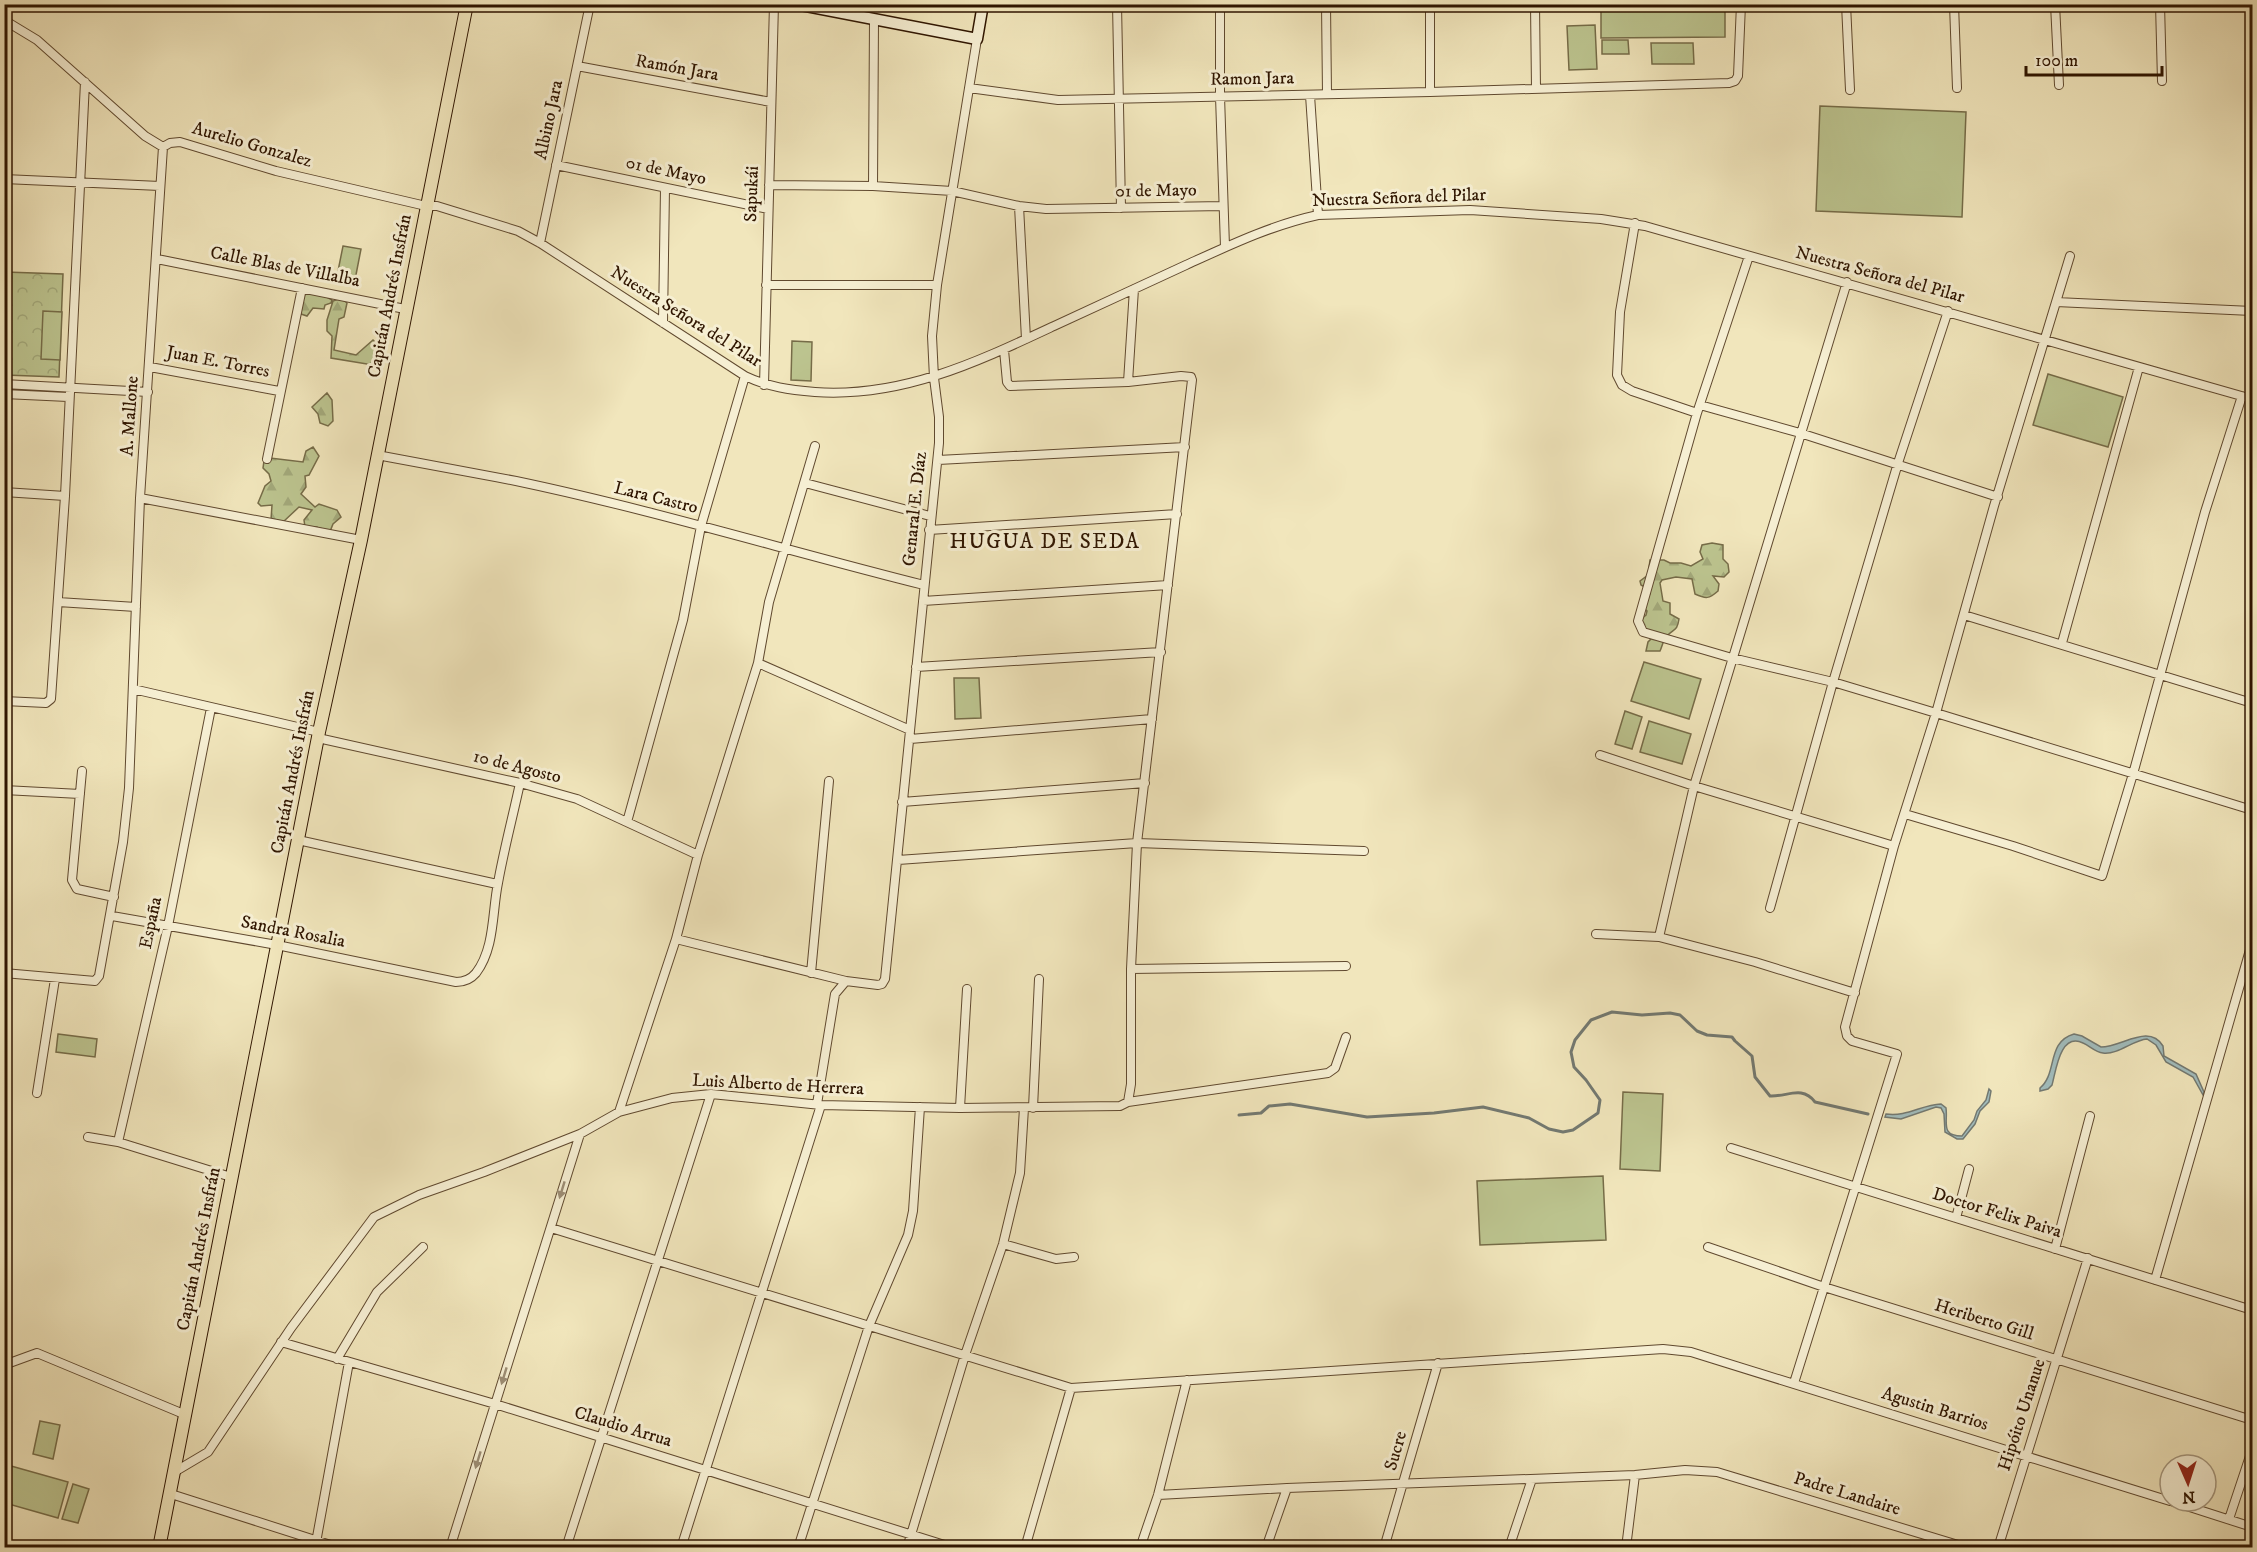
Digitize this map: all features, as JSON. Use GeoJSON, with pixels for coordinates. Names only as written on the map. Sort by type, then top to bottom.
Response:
{"type":"FeatureCollection","features":[{"type":"Feature","properties":{"kind":"main road","name":"Capitán Andrés Insfrán"},"geometry":{"type":"LineString","coordinates":[[159,1548],[176,1471],[231,1177],[244,1123],[298,840],[361,540],[467,4]]}},
{"type":"Feature","properties":{"kind":"street","name":"Albino Jara"},"geometry":{"type":"LineString","coordinates":[[540,243],[590,4]]}},
{"type":"Feature","properties":{"kind":"street","name":"Sapukái"},"geometry":{"type":"LineString","coordinates":[[764,385],[774,4]]}},
{"type":"Feature","properties":{"kind":"street"},"geometry":{"type":"LineString","coordinates":[[796,4],[976,39],[983,4]]}},
{"type":"Feature","properties":{"kind":"street"},"geometry":{"type":"LineString","coordinates":[[1117,4],[1121,208]]}},
{"type":"Feature","properties":{"kind":"street"},"geometry":{"type":"LineString","coordinates":[[1220,4],[1222,206],[1225,247]]}},
{"type":"Feature","properties":{"kind":"street"},"geometry":{"type":"LineString","coordinates":[[1326,4],[1327,94]]}},
{"type":"Feature","properties":{"kind":"street"},"geometry":{"type":"LineString","coordinates":[[1430,4],[1430,92]]}},
{"type":"Feature","properties":{"kind":"street"},"geometry":{"type":"LineString","coordinates":[[1535,4],[1536,89]]}},
{"type":"Feature","properties":{"kind":"street","name":"Ramon Jara"},"geometry":{"type":"LineString","coordinates":[[969,88],[1058,100],[1731,83],[1738,76],[1741,4]]}},
{"type":"Feature","properties":{"kind":"street"},"geometry":{"type":"LineString","coordinates":[[1846,4],[1850,90]]}},
{"type":"Feature","properties":{"kind":"street"},"geometry":{"type":"LineString","coordinates":[[1954,4],[1957,88]]}},
{"type":"Feature","properties":{"kind":"street"},"geometry":{"type":"LineString","coordinates":[[2055,4],[2059,85]]}},
{"type":"Feature","properties":{"kind":"street"},"geometry":{"type":"LineString","coordinates":[[2160,4],[2162,81]]}},
{"type":"Feature","properties":{"kind":"street"},"geometry":{"type":"LineString","coordinates":[[873,186],[874,19]]}},
{"type":"Feature","properties":{"kind":"street"},"geometry":{"type":"LineString","coordinates":[[4,20],[37,40],[145,136],[163,147]]}},
{"type":"Feature","properties":{"kind":"street","name":"Genaral E. Díaz"},"geometry":{"type":"LineString","coordinates":[[846,981],[882,984],[885,979],[930,516],[938,460],[939,417],[932,336],[937,285],[976,39]]}},
{"type":"Feature","properties":{"kind":"street","name":"Ramón Jara"},"geometry":{"type":"LineString","coordinates":[[577,66],[771,102]]}},
{"type":"Feature","properties":{"kind":"street"},"geometry":{"type":"LineString","coordinates":[[4,701],[46,703],[51,699],[64,496],[78,182],[85,82]]}},
{"type":"Feature","properties":{"kind":"street"},"geometry":{"type":"LineString","coordinates":[[1310,95],[1318,214]]}},
{"type":"Feature","properties":{"kind":"street","name":"Aurelio Gonzalez"},"geometry":{"type":"LineString","coordinates":[[163,147],[170,143],[180,142],[276,171],[426,206]]}},
{"type":"Feature","properties":{"kind":"street","name":"A. Mallone"},"geometry":{"type":"LineString","coordinates":[[55,979],[92,982],[98,980],[112,916],[129,788],[140,498],[163,147]]}},
{"type":"Feature","properties":{"kind":"street","name":"01 de Mayo"},"geometry":{"type":"LineString","coordinates":[[556,165],[768,209]]}},
{"type":"Feature","properties":{"kind":"street"},"geometry":{"type":"LineString","coordinates":[[4,179],[160,186]]}},
{"type":"Feature","properties":{"kind":"street"},"geometry":{"type":"LineString","coordinates":[[769,185],[873,186],[952,190]]}},
{"type":"Feature","properties":{"kind":"street"},"geometry":{"type":"LineString","coordinates":[[663,323],[665,188]]}},
{"type":"Feature","properties":{"kind":"street","name":"01 de Mayo"},"geometry":{"type":"LineString","coordinates":[[952,190],[1019,206],[1046,209],[1222,206]]}},
{"type":"Feature","properties":{"kind":"street","name":"Nuestra Señora del Pilar"},"geometry":{"type":"LineString","coordinates":[[426,206],[437,206],[508,228],[540,243],[745,376],[764,385],[795,390],[847,393],[885,389],[934,378],[1004,350],[1225,247],[1275,226],[1318,214],[1470,210],[1635,223],[1948,310],[2253,399]]}},
{"type":"Feature","properties":{"kind":"street"},"geometry":{"type":"LineString","coordinates":[[1019,206],[1026,339]]}},
{"type":"Feature","properties":{"kind":"street"},"geometry":{"type":"LineString","coordinates":[[1635,223],[1620,312],[1617,375],[1622,385],[1632,392],[1800,433],[1998,497]]}},
{"type":"Feature","properties":{"kind":"street"},"geometry":{"type":"LineString","coordinates":[[1749,256],[1698,409],[1638,624],[1643,632],[1732,658],[1833,682],[2253,810]]}},
{"type":"Feature","properties":{"kind":"street"},"geometry":{"type":"LineString","coordinates":[[1794,1383],[1897,1054],[1852,1041],[1847,1036],[1845,1028],[1894,846],[1936,713],[2070,256]]}},
{"type":"Feature","properties":{"kind":"street","name":"Calle Blas de Villalba"},"geometry":{"type":"LineString","coordinates":[[157,259],[405,309]]}},
{"type":"Feature","properties":{"kind":"street"},"geometry":{"type":"LineString","coordinates":[[1659,937],[1694,786],[1847,282]]}},
{"type":"Feature","properties":{"kind":"street"},"geometry":{"type":"LineString","coordinates":[[766,285],[937,285]]}},
{"type":"Feature","properties":{"kind":"street"},"geometry":{"type":"LineString","coordinates":[[267,459],[279,391],[302,288]]}},
{"type":"Feature","properties":{"kind":"street"},"geometry":{"type":"LineString","coordinates":[[1128,382],[1134,289]]}},
{"type":"Feature","properties":{"kind":"street"},"geometry":{"type":"LineString","coordinates":[[2056,302],[2253,311]]}},
{"type":"Feature","properties":{"kind":"street"},"geometry":{"type":"LineString","coordinates":[[1770,908],[1833,682],[1898,463],[1948,310]]}},
{"type":"Feature","properties":{"kind":"street"},"geometry":{"type":"LineString","coordinates":[[1004,350],[1007,382],[1010,386],[1128,382],[1181,376],[1191,377],[1193,384],[1137,843],[1131,969],[1131,1084],[1128,1102]]}},
{"type":"Feature","properties":{"kind":"street","name":"Juan E. Torres"},"geometry":{"type":"LineString","coordinates":[[150,366],[279,391]]}},
{"type":"Feature","properties":{"kind":"street"},"geometry":{"type":"LineString","coordinates":[[2062,644],[2139,367]]}},
{"type":"Feature","properties":{"kind":"street"},"geometry":{"type":"LineString","coordinates":[[627,822],[683,620],[700,526],[745,376]]}},
{"type":"Feature","properties":{"kind":"street"},"geometry":{"type":"LineString","coordinates":[[4,384],[148,392]]}},
{"type":"Feature","properties":{"kind":"street"},"geometry":{"type":"LineString","coordinates":[[4,394],[68,397]]}},
{"type":"Feature","properties":{"kind":"street"},"geometry":{"type":"LineString","coordinates":[[1905,814],[2013,846],[2102,876],[2133,774],[2205,512],[2242,396]]}},
{"type":"Feature","properties":{"kind":"street"},"geometry":{"type":"LineString","coordinates":[[619,1112],[676,939],[699,855],[758,663],[769,602],[806,483],[815,446]]}},
{"type":"Feature","properties":{"kind":"street"},"geometry":{"type":"LineString","coordinates":[[938,460],[1185,447]]}},
{"type":"Feature","properties":{"kind":"street","name":"Lara Castro"},"geometry":{"type":"LineString","coordinates":[[377,455],[518,482],[700,526],[924,585]]}},
{"type":"Feature","properties":{"kind":"street"},"geometry":{"type":"LineString","coordinates":[[806,483],[930,516]]}},
{"type":"Feature","properties":{"kind":"street"},"geometry":{"type":"LineString","coordinates":[[4,492],[64,496]]}},
{"type":"Feature","properties":{"kind":"street"},"geometry":{"type":"LineString","coordinates":[[140,498],[361,540]]}},
{"type":"Feature","properties":{"kind":"street"},"geometry":{"type":"LineString","coordinates":[[929,530],[1177,514]]}},
{"type":"Feature","properties":{"kind":"street"},"geometry":{"type":"LineString","coordinates":[[923,601],[1168,585]]}},
{"type":"Feature","properties":{"kind":"street"},"geometry":{"type":"LineString","coordinates":[[58,602],[136,607]]}},
{"type":"Feature","properties":{"kind":"street"},"geometry":{"type":"LineString","coordinates":[[1964,615],[2253,703]]}},
{"type":"Feature","properties":{"kind":"street"},"geometry":{"type":"LineString","coordinates":[[916,667],[1161,652]]}},
{"type":"Feature","properties":{"kind":"street"},"geometry":{"type":"LineString","coordinates":[[758,663],[910,734],[1152,719]]}},
{"type":"Feature","properties":{"kind":"street","name":"10 de Agosto"},"geometry":{"type":"LineString","coordinates":[[133,689],[520,783],[577,799],[699,855]]}},
{"type":"Feature","properties":{"kind":"street","name":"España"},"geometry":{"type":"LineString","coordinates":[[118,1142],[168,926],[211,708]]}},
{"type":"Feature","properties":{"kind":"street"},"geometry":{"type":"LineString","coordinates":[[1600,755],[1694,786],[1894,846]]}},
{"type":"Feature","properties":{"kind":"street"},"geometry":{"type":"LineString","coordinates":[[82,771],[72,882],[77,889],[114,897]]}},
{"type":"Feature","properties":{"kind":"street"},"geometry":{"type":"LineString","coordinates":[[811,973],[829,781]]}},
{"type":"Feature","properties":{"kind":"street"},"geometry":{"type":"LineString","coordinates":[[298,840],[497,884],[520,783]]}},
{"type":"Feature","properties":{"kind":"street"},"geometry":{"type":"LineString","coordinates":[[902,802],[1145,783]]}},
{"type":"Feature","properties":{"kind":"street"},"geometry":{"type":"LineString","coordinates":[[4,790],[80,794]]}},
{"type":"Feature","properties":{"kind":"street"},"geometry":{"type":"LineString","coordinates":[[898,860],[1137,843],[1364,852]]}},
{"type":"Feature","properties":{"kind":"street","name":"Sandra Rosalia"},"geometry":{"type":"LineString","coordinates":[[112,916],[278,945],[456,982],[467,980],[475,975],[489,946],[497,884]]}},
{"type":"Feature","properties":{"kind":"street"},"geometry":{"type":"LineString","coordinates":[[1596,934],[1659,937],[1755,962],[1855,993]]}},
{"type":"Feature","properties":{"kind":"street"},"geometry":{"type":"LineString","coordinates":[[676,939],[846,981],[835,994],[819,1104],[681,1548]]}},
{"type":"Feature","properties":{"kind":"street"},"geometry":{"type":"LineString","coordinates":[[2155,1280],[2253,943]]}},
{"type":"Feature","properties":{"kind":"street"},"geometry":{"type":"LineString","coordinates":[[1131,969],[1346,966]]}},
{"type":"Feature","properties":{"kind":"street"},"geometry":{"type":"LineString","coordinates":[[4,974],[55,979],[37,1093]]}},
{"type":"Feature","properties":{"kind":"street"},"geometry":{"type":"LineString","coordinates":[[907,1548],[965,1355],[1003,1244],[1020,1173],[1039,979]]}},
{"type":"Feature","properties":{"kind":"street"},"geometry":{"type":"LineString","coordinates":[[960,1108],[967,989]]}},
{"type":"Feature","properties":{"kind":"street","name":"Luis Alberto de Herrera"},"geometry":{"type":"LineString","coordinates":[[176,1471],[208,1452],[281,1342],[374,1217],[419,1195],[580,1134],[619,1112],[672,1098],[711,1095],[819,1104],[920,1107],[1120,1106],[1128,1102],[1328,1073],[1335,1068],[1346,1037]]}},
{"type":"Feature","properties":{"kind":"street"},"geometry":{"type":"LineString","coordinates":[[566,1548],[711,1095]]}},
{"type":"Feature","properties":{"kind":"street"},"geometry":{"type":"LineString","coordinates":[[798,1548],[869,1326],[908,1235],[913,1211],[920,1107]]}},
{"type":"Feature","properties":{"kind":"street"},"geometry":{"type":"LineString","coordinates":[[2055,1249],[2090,1116]]}},
{"type":"Feature","properties":{"kind":"street"},"geometry":{"type":"LineString","coordinates":[[450,1548],[580,1134]]}},
{"type":"Feature","properties":{"kind":"street"},"geometry":{"type":"LineString","coordinates":[[88,1137],[118,1142],[231,1177]]}},
{"type":"Feature","properties":{"kind":"street","name":"Doctor Felix Paiva"},"geometry":{"type":"LineString","coordinates":[[1731,1148],[2253,1310]]}},
{"type":"Feature","properties":{"kind":"street"},"geometry":{"type":"LineString","coordinates":[[1956,1218],[1969,1169]]}},
{"type":"Feature","properties":{"kind":"street"},"geometry":{"type":"LineString","coordinates":[[550,1228],[1071,1388],[1025,1548]]}},
{"type":"Feature","properties":{"kind":"street"},"geometry":{"type":"LineString","coordinates":[[1003,1244],[1056,1259],[1074,1257]]}},
{"type":"Feature","properties":{"kind":"street"},"geometry":{"type":"LineString","coordinates":[[337,1359],[377,1292],[423,1247]]}},
{"type":"Feature","properties":{"kind":"street","name":"Heriberto Gill"},"geometry":{"type":"LineString","coordinates":[[1708,1247],[1824,1287],[2253,1420]]}},
{"type":"Feature","properties":{"kind":"street","name":"Hipóito Unanue"},"geometry":{"type":"LineString","coordinates":[[1998,1548],[2088,1258]]}},
{"type":"Feature","properties":{"kind":"street","name":"Claudio Arrua"},"geometry":{"type":"LineString","coordinates":[[281,1342],[495,1404],[954,1548]]}},
{"type":"Feature","properties":{"kind":"street","name":"Agustin Barrios"},"geometry":{"type":"LineString","coordinates":[[1071,1388],[1663,1349],[1690,1352],[1794,1383],[2158,1497]]}},
{"type":"Feature","properties":{"kind":"street"},"geometry":{"type":"LineString","coordinates":[[4,1365],[38,1353],[186,1415]]}},
{"type":"Feature","properties":{"kind":"street"},"geometry":{"type":"LineString","coordinates":[[316,1544],[349,1362]]}},
{"type":"Feature","properties":{"kind":"street","name":"Sucre"},"geometry":{"type":"LineString","coordinates":[[1384,1548],[1438,1363]]}},
{"type":"Feature","properties":{"kind":"street"},"geometry":{"type":"LineString","coordinates":[[1140,1548],[1158,1495],[1187,1380]]}},
{"type":"Feature","properties":{"kind":"street"},"geometry":{"type":"LineString","coordinates":[[2229,1519],[2253,1450]]}},
{"type":"Feature","properties":{"kind":"street","name":"Padre Landaire"},"geometry":{"type":"LineString","coordinates":[[1158,1495],[1635,1475],[1685,1470],[1717,1472],[1968,1548]]}},
{"type":"Feature","properties":{"kind":"street"},"geometry":{"type":"LineString","coordinates":[[1626,1548],[1635,1475]]}},
{"type":"Feature","properties":{"kind":"street"},"geometry":{"type":"LineString","coordinates":[[1509,1548],[1532,1479]]}},
{"type":"Feature","properties":{"kind":"street"},"geometry":{"type":"LineString","coordinates":[[1266,1548],[1287,1488]]}},
{"type":"Feature","properties":{"kind":"street"},"geometry":{"type":"LineString","coordinates":[[171,1494],[316,1544],[340,1548]]}},
{"type":"Feature","properties":{"kind":"street","name":"Agustin Barrios"},"geometry":{"type":"LineString","coordinates":[[2210,1513],[2253,1527]]}},
{"type":"Feature","properties":{"kind":"green space"},"geometry":{"type":"Polygon","coordinates":[[[1601,5],[1725,5],[1725,37],[1601,38],[1601,5]]]}},
{"type":"Feature","properties":{"kind":"green space"},"geometry":{"type":"Polygon","coordinates":[[[1595,25],[1597,69],[1569,70],[1567,26],[1595,25]]]}},
{"type":"Feature","properties":{"kind":"green space"},"geometry":{"type":"Polygon","coordinates":[[[1602,40],[1628,40],[1629,54],[1602,54],[1602,40]]]}},
{"type":"Feature","properties":{"kind":"green space"},"geometry":{"type":"Polygon","coordinates":[[[1651,43],[1693,43],[1694,64],[1652,64],[1651,43]]]}},
{"type":"Feature","properties":{"kind":"green space"},"geometry":{"type":"Polygon","coordinates":[[[1820,106],[1966,112],[1962,217],[1816,211],[1820,106]]]}},
{"type":"Feature","properties":{"kind":"green space"},"geometry":{"type":"Polygon","coordinates":[[[343,246],[361,249],[354,285],[336,281],[343,246]]]}},
{"type":"Feature","properties":{"kind":"green space"},"geometry":{"type":"Polygon","coordinates":[[[5,272],[63,274],[59,377],[5,375],[5,272]]]}},
{"type":"Feature","properties":{"kind":"green space"},"geometry":{"type":"Polygon","coordinates":[[[320,293],[332,300],[331,303],[325,305],[324,309],[313,308],[307,316],[298,313],[305,294],[320,293]]]}},
{"type":"Feature","properties":{"kind":"green space"},"geometry":{"type":"Polygon","coordinates":[[[341,298],[347,303],[344,317],[339,319],[334,350],[356,355],[373,340],[379,346],[381,353],[379,360],[373,365],[331,358],[332,336],[327,331],[327,320],[333,301],[341,298]]]}},
{"type":"Feature","properties":{"kind":"green space"},"geometry":{"type":"Polygon","coordinates":[[[43,311],[62,312],[60,360],[41,359],[43,311]]]}},
{"type":"Feature","properties":{"kind":"green space"},"geometry":{"type":"Polygon","coordinates":[[[792,341],[812,342],[811,381],[791,380],[792,341]]]}},
{"type":"Feature","properties":{"kind":"green space"},"geometry":{"type":"Polygon","coordinates":[[[2048,374],[2123,397],[2108,447],[2033,425],[2048,374]]]}},
{"type":"Feature","properties":{"kind":"green space"},"geometry":{"type":"Polygon","coordinates":[[[327,393],[332,400],[333,421],[328,426],[320,423],[318,414],[312,407],[327,393]]]}},
{"type":"Feature","properties":{"kind":"green space"},"geometry":{"type":"Polygon","coordinates":[[[313,447],[319,456],[309,475],[305,476],[306,487],[301,494],[315,507],[319,504],[337,510],[341,517],[333,524],[329,534],[325,535],[317,527],[305,527],[304,520],[312,510],[299,507],[282,523],[271,520],[272,505],[261,506],[258,503],[265,486],[271,481],[269,474],[263,468],[264,461],[270,458],[303,462],[306,451],[313,447]]]}},
{"type":"Feature","properties":{"kind":"green space"},"geometry":{"type":"Polygon","coordinates":[[[1712,543],[1723,545],[1723,559],[1728,564],[1729,572],[1724,577],[1713,576],[1719,584],[1718,591],[1710,597],[1705,597],[1695,594],[1692,579],[1676,577],[1662,580],[1660,583],[1663,601],[1670,603],[1670,614],[1679,619],[1676,628],[1666,638],[1660,651],[1646,651],[1648,642],[1653,637],[1644,630],[1641,619],[1646,615],[1645,598],[1650,594],[1650,590],[1641,585],[1640,581],[1648,575],[1650,560],[1664,560],[1691,566],[1703,559],[1700,552],[1702,545],[1712,543]]]}},
{"type":"Feature","properties":{"kind":"green space"},"geometry":{"type":"Polygon","coordinates":[[[1644,662],[1701,679],[1689,719],[1631,701],[1644,662]]]}},
{"type":"Feature","properties":{"kind":"green space"},"geometry":{"type":"Polygon","coordinates":[[[954,678],[979,678],[981,718],[955,719],[954,678]]]}},
{"type":"Feature","properties":{"kind":"green space"},"geometry":{"type":"Polygon","coordinates":[[[1625,711],[1642,717],[1632,749],[1615,744],[1625,711]]]}},
{"type":"Feature","properties":{"kind":"green space"},"geometry":{"type":"Polygon","coordinates":[[[1649,721],[1691,734],[1682,764],[1640,752],[1649,721]]]}},
{"type":"Feature","properties":{"kind":"green space"},"geometry":{"type":"Polygon","coordinates":[[[58,1034],[97,1039],[95,1057],[56,1052],[58,1034]]]}},
{"type":"Feature","properties":{"kind":"green space"},"geometry":{"type":"Polygon","coordinates":[[[1623,1092],[1663,1094],[1660,1171],[1620,1169],[1623,1092]]]}},
{"type":"Feature","properties":{"kind":"green space"},"geometry":{"type":"Polygon","coordinates":[[[1603,1176],[1606,1240],[1480,1245],[1477,1181],[1603,1176]]]}},
{"type":"Feature","properties":{"kind":"green space"},"geometry":{"type":"Polygon","coordinates":[[[40,1421],[60,1425],[53,1459],[33,1454],[40,1421]]]}},
{"type":"Feature","properties":{"kind":"green space"},"geometry":{"type":"Polygon","coordinates":[[[4,1464],[68,1482],[58,1518],[5,1503],[4,1464]]]}},
{"type":"Feature","properties":{"kind":"green space"},"geometry":{"type":"Polygon","coordinates":[[[73,1484],[89,1489],[78,1523],[62,1519],[73,1484]]]}},
{"type":"Feature","properties":{"kind":"water"},"geometry":{"type":"Polygon","coordinates":[[[2074,1034],[2101,1047],[2143,1036],[2157,1039],[2163,1046],[2164,1056],[2196,1074],[2204,1092],[2203,1095],[2193,1077],[2166,1062],[2156,1045],[2147,1039],[2109,1053],[2097,1051],[2075,1041],[2069,1043],[2060,1055],[2052,1085],[2040,1091],[2049,1074],[2059,1044],[2074,1034]]]}},
{"type":"Feature","properties":{"kind":"water"},"geometry":{"type":"Polygon","coordinates":[[[1989,1089],[1991,1091],[1989,1102],[1980,1111],[1975,1124],[1963,1139],[1957,1139],[1945,1132],[1944,1114],[1941,1108],[1936,1107],[1901,1119],[1885,1117],[1886,1114],[1901,1114],[1941,1104],[1946,1108],[1948,1131],[1951,1134],[1962,1136],[1986,1100],[1989,1089]]]}},
{"type":"Feature","properties":{"kind":"waterway"},"geometry":{"type":"LineString","coordinates":[[1239,1115],[1261,1113],[1269,1106],[1290,1104],[1367,1117],[1483,1107],[1529,1118],[1549,1129],[1563,1132],[1573,1130],[1598,1113],[1600,1100],[1574,1067],[1571,1052],[1575,1040],[1591,1020],[1612,1012],[1680,1015],[1697,1031],[1707,1035],[1732,1037],[1752,1056],[1755,1077],[1770,1096],[1800,1093],[1815,1102],[1868,1114]]}},
{"type":"Feature","properties":{"kind":"district","name":"HUGUA DE SEDA"},"geometry":{"type":"Point","coordinates":[1045,542]}}]}
